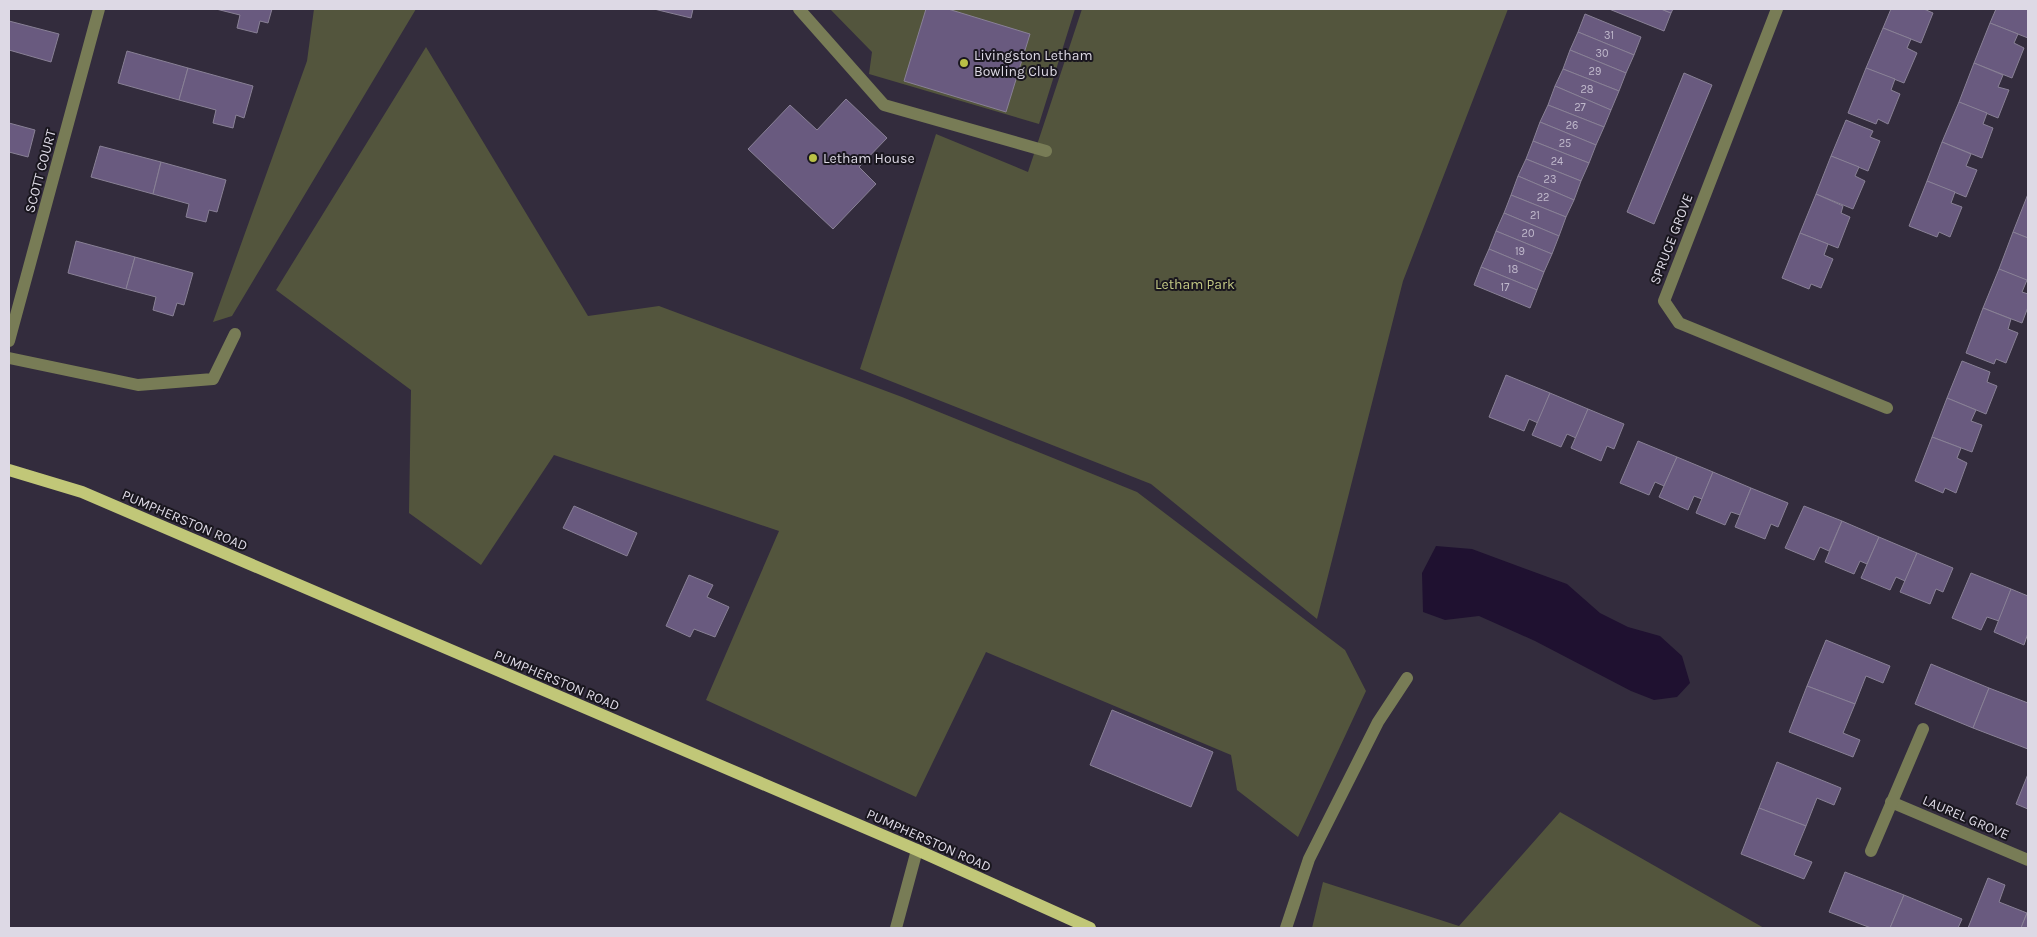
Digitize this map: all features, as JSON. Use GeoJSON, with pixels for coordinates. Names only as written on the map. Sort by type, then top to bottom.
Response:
{"type":"FeatureCollection","features":[{"type":"Feature","properties":{"kind":"main road","name":"PUMPHERSTON ROAD"},"geometry":{"type":"LineString","coordinates":[[9,470],[82,492],[917,850],[1090,928]]}},
{"type":"Feature","properties":{"kind":"street","name":"SCOTT COURT"},"geometry":{"type":"LineString","coordinates":[[9,341],[100,9]]}},
{"type":"Feature","properties":{"kind":"street"},"geometry":{"type":"LineString","coordinates":[[799,9],[884,106],[1046,152]]}},
{"type":"Feature","properties":{"kind":"street","name":"SPRUCE GROVE"},"geometry":{"type":"LineString","coordinates":[[1777,9],[1664,301],[1679,323],[1887,408]]}},
{"type":"Feature","properties":{"kind":"street"},"geometry":{"type":"LineString","coordinates":[[9,358],[138,385],[212,379],[235,334]]}},
{"type":"Feature","properties":{"kind":"street"},"geometry":{"type":"LineString","coordinates":[[1286,928],[1309,859],[1378,722],[1407,678]]}},
{"type":"Feature","properties":{"kind":"street"},"geometry":{"type":"LineString","coordinates":[[1871,851],[1923,728]]}},
{"type":"Feature","properties":{"kind":"street","name":"LAUREL GROVE"},"geometry":{"type":"LineString","coordinates":[[1892,802],[2028,860]]}},
{"type":"Feature","properties":{"kind":"street"},"geometry":{"type":"LineString","coordinates":[[896,928],[917,850]]}},
{"type":"Feature","properties":{"kind":"green space"},"geometry":{"type":"Polygon","coordinates":[[[314,9],[416,9],[232,316],[213,322],[307,61],[314,9]]]}},
{"type":"Feature","properties":{"kind":"green space","name":"Livingston Letham Bowling Club"},"geometry":{"type":"Polygon","coordinates":[[[830,9],[1075,9],[1039,124],[869,74],[872,52],[830,9]]]}},
{"type":"Feature","properties":{"kind":"green space","name":"Letham Park"},"geometry":{"type":"Polygon","coordinates":[[[1082,9],[1508,9],[1403,281],[1317,619],[1151,484],[860,369],[936,134],[1028,172],[1082,9]]]}},
{"type":"Feature","properties":{"kind":"green space"},"geometry":{"type":"Polygon","coordinates":[[[426,47],[588,316],[659,306],[902,397],[1137,492],[1345,650],[1366,691],[1298,837],[1237,790],[1231,755],[986,652],[916,797],[706,700],[779,531],[554,455],[481,565],[409,513],[411,390],[276,290],[426,47]]]}},
{"type":"Feature","properties":{"kind":"green space"},"geometry":{"type":"Polygon","coordinates":[[[1560,812],[1764,928],[1312,928],[1323,882],[1459,926],[1560,812]]]}},
{"type":"Feature","properties":{"kind":"shaded area"},"geometry":{"type":"Polygon","coordinates":[[[1436,546],[1472,549],[1567,584],[1600,613],[1628,627],[1660,636],[1682,656],[1690,683],[1677,697],[1654,700],[1631,691],[1535,641],[1479,616],[1445,620],[1423,612],[1422,573],[1436,546]]]}},
{"type":"Feature","properties":{"kind":"building"},"geometry":{"type":"Polygon","coordinates":[[[216,9],[272,9],[268,23],[260,21],[257,33],[237,28],[240,15],[216,9]]]}},
{"type":"Feature","properties":{"kind":"building"},"geometry":{"type":"Polygon","coordinates":[[[654,9],[693,9],[691,18],[654,9]]]}},
{"type":"Feature","properties":{"kind":"building"},"geometry":{"type":"Polygon","coordinates":[[[926,9],[948,9],[1030,34],[1006,112],[904,81],[926,9]]]}},
{"type":"Feature","properties":{"kind":"building"},"geometry":{"type":"Polygon","coordinates":[[[1609,9],[1661,9],[1671,13],[1664,31],[1609,9]]]}},
{"type":"Feature","properties":{"kind":"building"},"geometry":{"type":"Polygon","coordinates":[[[1661,9],[1673,9],[1671,13],[1661,9]]]}},
{"type":"Feature","properties":{"kind":"building"},"geometry":{"type":"Polygon","coordinates":[[[1891,9],[1924,9],[1933,13],[1921,43],[1883,28],[1891,9]]]}},
{"type":"Feature","properties":{"kind":"building"},"geometry":{"type":"Polygon","coordinates":[[[1996,9],[2028,9],[2028,38],[1990,23],[1996,9]]]}},
{"type":"Feature","properties":{"kind":"building"},"geometry":{"type":"Polygon","coordinates":[[[1585,14],[1641,37],[1634,55],[1578,32],[1585,14]]]}},
{"type":"Feature","properties":{"kind":"building"},"geometry":{"type":"Polygon","coordinates":[[[9,21],[59,34],[51,62],[9,50],[9,21]]]}},
{"type":"Feature","properties":{"kind":"building"},"geometry":{"type":"Polygon","coordinates":[[[1990,23],[2018,34],[2014,43],[2024,48],[2012,78],[1974,63],[1990,23]]]}},
{"type":"Feature","properties":{"kind":"building"},"geometry":{"type":"Polygon","coordinates":[[[1883,28],[1911,39],[1907,48],[1917,53],[1904,83],[1866,68],[1883,28]]]}},
{"type":"Feature","properties":{"kind":"building"},"geometry":{"type":"Polygon","coordinates":[[[1578,32],[1634,55],[1626,73],[1570,50],[1578,32]]]}},
{"type":"Feature","properties":{"kind":"building"},"geometry":{"type":"Polygon","coordinates":[[[1570,50],[1626,73],[1619,91],[1563,69],[1570,50]]]}},
{"type":"Feature","properties":{"kind":"building"},"geometry":{"type":"Polygon","coordinates":[[[127,51],[188,68],[179,100],[118,83],[127,51]]]}},
{"type":"Feature","properties":{"kind":"building"},"geometry":{"type":"Polygon","coordinates":[[[1974,63],[2003,75],[1998,87],[2009,90],[1998,118],[1959,102],[1974,63]]]}},
{"type":"Feature","properties":{"kind":"building"},"geometry":{"type":"Polygon","coordinates":[[[188,68],[253,86],[244,118],[236,115],[233,128],[213,123],[216,110],[179,100],[188,68]]]}},
{"type":"Feature","properties":{"kind":"building"},"geometry":{"type":"Polygon","coordinates":[[[1866,68],[1895,79],[1891,90],[1900,94],[1888,124],[1878,119],[1876,124],[1848,113],[1866,68]]]}},
{"type":"Feature","properties":{"kind":"building"},"geometry":{"type":"Polygon","coordinates":[[[1563,69],[1619,91],[1611,110],[1555,86],[1563,69]]]}},
{"type":"Feature","properties":{"kind":"building"},"geometry":{"type":"Polygon","coordinates":[[[1684,73],[1712,85],[1654,224],[1627,212],[1684,73]]]}},
{"type":"Feature","properties":{"kind":"building"},"geometry":{"type":"Polygon","coordinates":[[[1555,86],[1611,110],[1604,127],[1548,105],[1555,86]]]}},
{"type":"Feature","properties":{"kind":"building","name":"Letham House"},"geometry":{"type":"Polygon","coordinates":[[[846,99],[887,138],[859,167],[876,184],[833,229],[748,149],[790,105],[817,130],[846,99]]]}},
{"type":"Feature","properties":{"kind":"building"},"geometry":{"type":"Polygon","coordinates":[[[1959,102],[1987,113],[1983,124],[1993,128],[1982,158],[1942,142],[1959,102]]]}},
{"type":"Feature","properties":{"kind":"building"},"geometry":{"type":"Polygon","coordinates":[[[1548,105],[1604,127],[1596,145],[1540,122],[1548,105]]]}},
{"type":"Feature","properties":{"kind":"building"},"geometry":{"type":"Polygon","coordinates":[[[1846,120],[1873,131],[1870,137],[1880,141],[1868,171],[1831,156],[1846,120]]]}},
{"type":"Feature","properties":{"kind":"building"},"geometry":{"type":"Polygon","coordinates":[[[1540,122],[1596,145],[1589,163],[1533,141],[1540,122]]]}},
{"type":"Feature","properties":{"kind":"building"},"geometry":{"type":"Polygon","coordinates":[[[9,123],[35,130],[28,157],[9,152],[9,123]]]}},
{"type":"Feature","properties":{"kind":"building"},"geometry":{"type":"Polygon","coordinates":[[[1533,141],[1589,163],[1581,181],[1526,159],[1533,141]]]}},
{"type":"Feature","properties":{"kind":"building"},"geometry":{"type":"Polygon","coordinates":[[[1942,142],[1971,154],[1966,166],[1977,170],[1966,197],[1927,181],[1942,142]]]}},
{"type":"Feature","properties":{"kind":"building"},"geometry":{"type":"Polygon","coordinates":[[[100,146],[161,162],[153,194],[91,177],[100,146]]]}},
{"type":"Feature","properties":{"kind":"building"},"geometry":{"type":"Polygon","coordinates":[[[1831,156],[1859,167],[1855,176],[1865,181],[1853,209],[1816,194],[1831,156]]]}},
{"type":"Feature","properties":{"kind":"building"},"geometry":{"type":"Polygon","coordinates":[[[1526,159],[1581,181],[1574,200],[1518,176],[1526,159]]]}},
{"type":"Feature","properties":{"kind":"building"},"geometry":{"type":"Polygon","coordinates":[[[161,162],[226,180],[217,212],[209,210],[206,222],[186,217],[189,204],[153,194],[161,162]]]}},
{"type":"Feature","properties":{"kind":"building"},"geometry":{"type":"Polygon","coordinates":[[[1518,176],[1574,200],[1566,217],[1511,195],[1518,176]]]}},
{"type":"Feature","properties":{"kind":"building"},"geometry":{"type":"Polygon","coordinates":[[[1927,181],[1955,192],[1951,203],[1962,207],[1950,237],[1939,232],[1937,237],[1909,226],[1927,181]]]}},
{"type":"Feature","properties":{"kind":"building"},"geometry":{"type":"Polygon","coordinates":[[[1816,194],[1843,206],[1841,213],[1850,217],[1838,248],[1800,233],[1816,194]]]}},
{"type":"Feature","properties":{"kind":"building"},"geometry":{"type":"Polygon","coordinates":[[[2028,194],[2028,238],[2013,232],[2028,194]]]}},
{"type":"Feature","properties":{"kind":"building"},"geometry":{"type":"Polygon","coordinates":[[[1511,195],[1566,217],[1559,236],[1504,213],[1511,195]]]}},
{"type":"Feature","properties":{"kind":"building"},"geometry":{"type":"Polygon","coordinates":[[[1504,213],[1559,236],[1552,254],[1496,231],[1504,213]]]}},
{"type":"Feature","properties":{"kind":"building"},"geometry":{"type":"Polygon","coordinates":[[[1496,231],[1552,254],[1544,272],[1489,249],[1496,231]]]}},
{"type":"Feature","properties":{"kind":"building"},"geometry":{"type":"Polygon","coordinates":[[[2013,232],[2028,238],[2028,281],[1999,269],[2013,232]]]}},
{"type":"Feature","properties":{"kind":"building"},"geometry":{"type":"Polygon","coordinates":[[[1800,233],[1828,244],[1824,255],[1833,259],[1821,288],[1811,284],[1809,289],[1782,278],[1800,233]]]}},
{"type":"Feature","properties":{"kind":"building"},"geometry":{"type":"Polygon","coordinates":[[[76,241],[135,257],[126,289],[68,273],[76,241]]]}},
{"type":"Feature","properties":{"kind":"building"},"geometry":{"type":"Polygon","coordinates":[[[1489,249],[1544,272],[1537,290],[1481,267],[1489,249]]]}},
{"type":"Feature","properties":{"kind":"building"},"geometry":{"type":"Polygon","coordinates":[[[135,257],[193,273],[184,305],[177,303],[173,316],[153,310],[156,297],[126,289],[135,257]]]}},
{"type":"Feature","properties":{"kind":"building"},"geometry":{"type":"Polygon","coordinates":[[[1481,267],[1537,290],[1530,308],[1474,285],[1481,267]]]}},
{"type":"Feature","properties":{"kind":"building"},"geometry":{"type":"Polygon","coordinates":[[[1999,269],[2027,280],[2022,292],[2028,294],[2028,307],[2022,323],[1983,308],[1999,269]]]}},
{"type":"Feature","properties":{"kind":"building"},"geometry":{"type":"Polygon","coordinates":[[[1983,308],[2011,319],[2008,329],[2018,333],[2006,363],[1996,359],[1994,364],[1966,353],[1983,308]]]}},
{"type":"Feature","properties":{"kind":"building"},"geometry":{"type":"Polygon","coordinates":[[[1962,361],[1990,372],[1987,382],[1997,386],[1986,414],[1947,398],[1962,361]]]}},
{"type":"Feature","properties":{"kind":"building"},"geometry":{"type":"Polygon","coordinates":[[[1506,375],[1550,393],[1538,423],[1529,419],[1524,431],[1489,417],[1506,375]]]}},
{"type":"Feature","properties":{"kind":"building"},"geometry":{"type":"Polygon","coordinates":[[[1550,393],[1588,409],[1576,438],[1567,434],[1561,447],[1532,435],[1550,393]]]}},
{"type":"Feature","properties":{"kind":"building"},"geometry":{"type":"Polygon","coordinates":[[[1947,398],[1976,410],[1971,421],[1982,425],[1972,452],[1932,437],[1947,398]]]}},
{"type":"Feature","properties":{"kind":"building"},"geometry":{"type":"Polygon","coordinates":[[[1588,409],[1624,424],[1614,449],[1607,446],[1601,461],[1571,448],[1588,409]]]}},
{"type":"Feature","properties":{"kind":"building"},"geometry":{"type":"Polygon","coordinates":[[[1932,437],[1961,448],[1957,458],[1967,463],[1956,493],[1945,488],[1943,493],[1915,481],[1932,437]]]}},
{"type":"Feature","properties":{"kind":"building"},"geometry":{"type":"Polygon","coordinates":[[[1638,441],[1677,457],[1664,486],[1655,482],[1649,495],[1620,483],[1638,441]]]}},
{"type":"Feature","properties":{"kind":"building"},"geometry":{"type":"Polygon","coordinates":[[[1677,457],[1713,472],[1702,499],[1694,496],[1688,510],[1659,497],[1677,457]]]}},
{"type":"Feature","properties":{"kind":"building"},"geometry":{"type":"Polygon","coordinates":[[[1713,472],[1751,488],[1740,515],[1731,512],[1725,525],[1696,513],[1713,472]]]}},
{"type":"Feature","properties":{"kind":"building"},"geometry":{"type":"Polygon","coordinates":[[[1751,488],[1788,503],[1778,527],[1771,524],[1765,539],[1735,527],[1751,488]]]}},
{"type":"Feature","properties":{"kind":"building"},"geometry":{"type":"Polygon","coordinates":[[[574,506],[637,533],[627,556],[563,528],[574,506]]]}},
{"type":"Feature","properties":{"kind":"building"},"geometry":{"type":"Polygon","coordinates":[[[1804,506],[1842,521],[1829,551],[1820,547],[1814,560],[1785,548],[1804,506]]]}},
{"type":"Feature","properties":{"kind":"building"},"geometry":{"type":"Polygon","coordinates":[[[1842,521],[1879,537],[1867,564],[1860,561],[1854,574],[1825,562],[1842,521]]]}},
{"type":"Feature","properties":{"kind":"building"},"geometry":{"type":"Polygon","coordinates":[[[1879,537],[1917,553],[1905,581],[1896,577],[1890,590],[1861,578],[1879,537]]]}},
{"type":"Feature","properties":{"kind":"building"},"geometry":{"type":"Polygon","coordinates":[[[1917,553],[1953,568],[1943,592],[1936,589],[1930,604],[1900,592],[1917,553]]]}},
{"type":"Feature","properties":{"kind":"building"},"geometry":{"type":"Polygon","coordinates":[[[1971,573],[2011,589],[1999,621],[1987,617],[1981,630],[1952,618],[1971,573]]]}},
{"type":"Feature","properties":{"kind":"building"},"geometry":{"type":"Polygon","coordinates":[[[689,575],[713,585],[707,597],[729,607],[715,637],[694,629],[690,637],[666,626],[689,575]]]}},
{"type":"Feature","properties":{"kind":"building"},"geometry":{"type":"Polygon","coordinates":[[[2011,589],[2028,596],[2028,633],[2024,645],[1994,632],[2011,589]]]}},
{"type":"Feature","properties":{"kind":"building"},"geometry":{"type":"Polygon","coordinates":[[[1826,640],[1890,666],[1883,683],[1866,676],[1855,704],[1807,686],[1826,640]]]}},
{"type":"Feature","properties":{"kind":"building"},"geometry":{"type":"Polygon","coordinates":[[[1931,664],[1989,688],[1973,728],[1915,704],[1931,664]]]}},
{"type":"Feature","properties":{"kind":"building"},"geometry":{"type":"Polygon","coordinates":[[[1807,686],[1855,704],[1843,733],[1860,740],[1853,757],[1789,732],[1807,686]]]}},
{"type":"Feature","properties":{"kind":"building"},"geometry":{"type":"Polygon","coordinates":[[[1989,688],[2028,703],[2028,749],[1973,728],[1989,688]]]}},
{"type":"Feature","properties":{"kind":"building"},"geometry":{"type":"Polygon","coordinates":[[[1112,710],[1213,752],[1191,807],[1090,765],[1112,710]]]}},
{"type":"Feature","properties":{"kind":"building"},"geometry":{"type":"Polygon","coordinates":[[[1777,762],[1841,788],[1834,805],[1817,798],[1806,826],[1759,808],[1777,762]]]}},
{"type":"Feature","properties":{"kind":"building"},"geometry":{"type":"Polygon","coordinates":[[[2028,774],[2028,809],[2016,804],[2028,774]]]}},
{"type":"Feature","properties":{"kind":"building"},"geometry":{"type":"Polygon","coordinates":[[[1759,808],[1806,826],[1794,855],[1812,862],[1804,879],[1741,854],[1759,808]]]}},
{"type":"Feature","properties":{"kind":"building"},"geometry":{"type":"Polygon","coordinates":[[[1845,872],[1904,895],[1890,928],[1871,928],[1829,912],[1845,872]]]}},
{"type":"Feature","properties":{"kind":"building"},"geometry":{"type":"Polygon","coordinates":[[[1988,878],[2005,885],[1999,902],[2027,913],[2021,928],[1968,928],[1988,878]]]}},
{"type":"Feature","properties":{"kind":"building"},"geometry":{"type":"Polygon","coordinates":[[[1904,895],[1962,919],[1958,928],[1890,928],[1904,895]]]}},
{"type":"Feature","properties":{"kind":"building"},"geometry":{"type":"Polygon","coordinates":[[[2027,913],[2028,928],[2021,928],[2027,913]]]}},
{"type":"Feature","properties":{"kind":"place","name":"Livingston Letham Bowling Club"},"geometry":{"type":"Point","coordinates":[964,63]}},
{"type":"Feature","properties":{"kind":"place","name":"Letham House"},"geometry":{"type":"Point","coordinates":[813,158]}}]}
